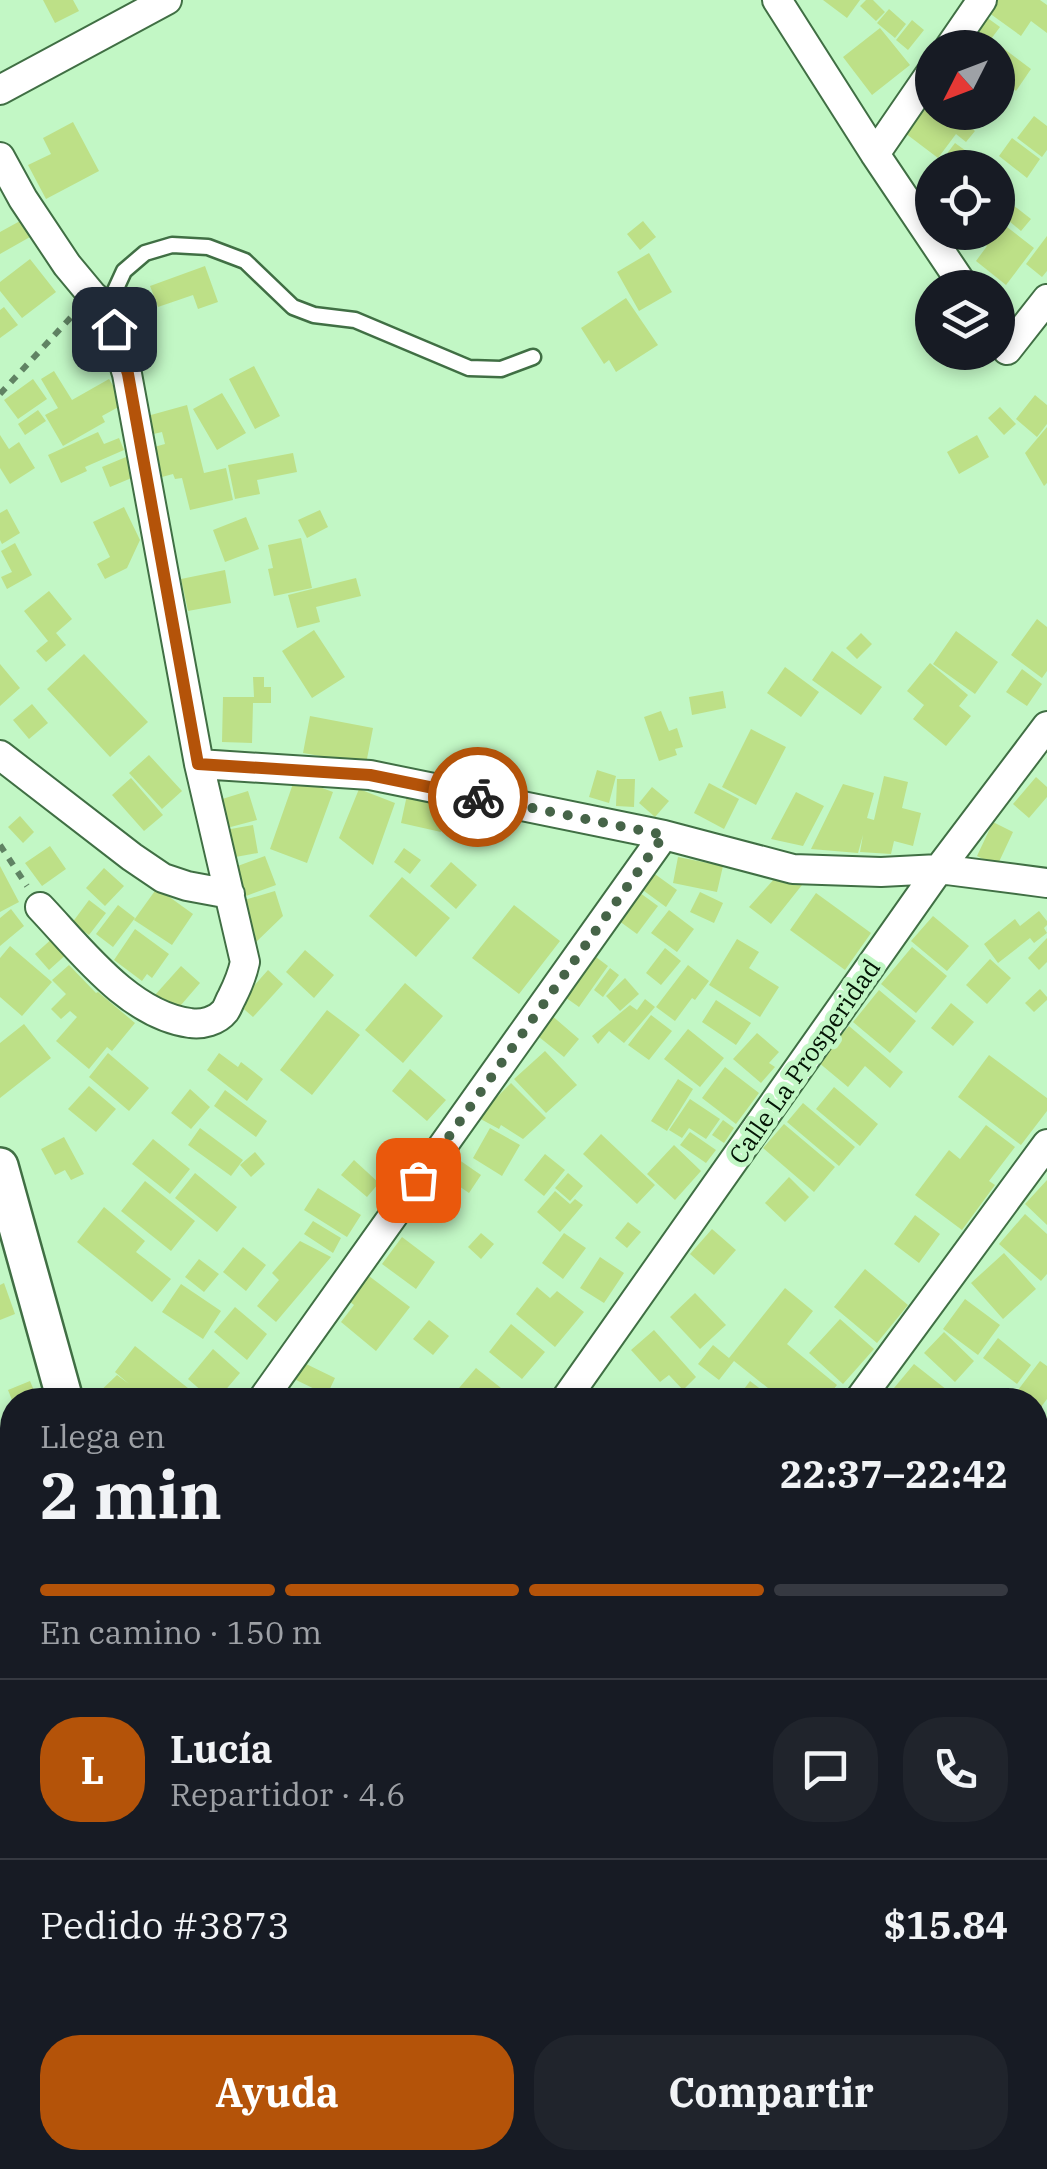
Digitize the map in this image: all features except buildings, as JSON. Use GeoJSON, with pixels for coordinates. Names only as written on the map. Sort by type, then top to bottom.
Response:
{"type":"FeatureCollection","features":[{"type":"Feature","properties":{"kind":"street"},"geometry":{"type":"LineString","coordinates":[[0,90],[167,0]]}},
{"type":"Feature","properties":{"kind":"street"},"geometry":{"type":"LineString","coordinates":[[777,0],[953,270]]}},
{"type":"Feature","properties":{"kind":"street"},"geometry":{"type":"LineString","coordinates":[[961,30],[982,0]]}},
{"type":"Feature","properties":{"kind":"street"},"geometry":{"type":"LineString","coordinates":[[875,154],[915,96]]}},
{"type":"Feature","properties":{"kind":"street"},"geometry":{"type":"LineString","coordinates":[[0,157],[67,265],[100,301],[128,374],[198,764],[245,962],[242,979],[223,1014],[198,1024],[162,1016],[126,994],[40,907]]}},
{"type":"Feature","properties":{"kind":"street"},"geometry":{"type":"LineString","coordinates":[[1015,340],[1047,300]]}},
{"type":"Feature","properties":{"kind":"street","name":"Calle La Prosperidad"},"geometry":{"type":"LineString","coordinates":[[574,1388],[940,869],[1047,726]]}},
{"type":"Feature","properties":{"kind":"street"},"geometry":{"type":"LineString","coordinates":[[0,755],[132,858],[164,878],[230,894]]}},
{"type":"Feature","properties":{"kind":"street"},"geometry":{"type":"LineString","coordinates":[[198,764],[370,775],[664,835],[793,869],[940,869],[1047,883]]}},
{"type":"Feature","properties":{"kind":"street"},"geometry":{"type":"LineString","coordinates":[[271,1388],[664,835]]}},
{"type":"Feature","properties":{"kind":"street"},"geometry":{"type":"LineString","coordinates":[[868,1388],[1047,1144]]}},
{"type":"Feature","properties":{"kind":"street"},"geometry":{"type":"LineString","coordinates":[[0,1166],[62,1388]]}},
{"type":"Feature","properties":{"kind":"lane"},"geometry":{"type":"LineString","coordinates":[[100,301],[124,271],[145,253],[172,246],[208,247],[245,260],[293,307],[314,315],[355,320],[469,368],[501,370],[533,356]]}},
{"type":"Feature","properties":{"kind":"path"},"geometry":{"type":"LineString","coordinates":[[0,394],[100,301]]}},
{"type":"Feature","properties":{"kind":"path"},"geometry":{"type":"LineString","coordinates":[[0,845],[40,907]]}},
{"type":"Feature","properties":{"kind":"way so far"},"geometry":{"type":"LineString","coordinates":[[418,1180],[664,835],[478,797]]}},
{"type":"Feature","properties":{"kind":"route"},"geometry":{"type":"LineString","coordinates":[[114,329],[128,374],[198,764],[370,775],[478,797]]}}]}
